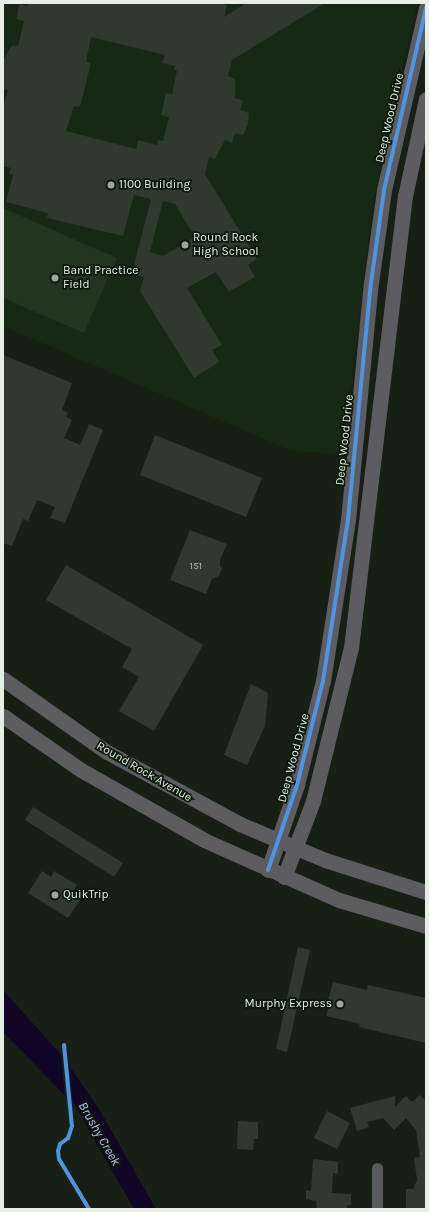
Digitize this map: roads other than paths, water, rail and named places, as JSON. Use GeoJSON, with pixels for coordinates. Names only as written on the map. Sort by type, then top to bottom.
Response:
{"type":"FeatureCollection","features":[{"type":"Feature","properties":{"kind":"street","name":"Deep Wood Drive"},"geometry":{"type":"LineString","coordinates":[[268,870],[298,786],[323,681],[348,520],[370,283],[384,190],[426,8]]}},
{"type":"Feature","properties":{"kind":"street"},"geometry":{"type":"LineString","coordinates":[[284,877],[296,848],[321,770],[351,648],[405,196],[426,100]]}},
{"type":"Feature","properties":{"kind":"street","name":"Round Rock Avenue"},"geometry":{"type":"LineString","coordinates":[[3,679],[107,752],[187,797],[296,848],[350,869],[426,892]]}},
{"type":"Feature","properties":{"kind":"street"},"geometry":{"type":"LineString","coordinates":[[3,716],[64,759],[135,802],[204,840],[268,870],[339,900],[426,926]]}},
{"type":"Feature","properties":{"kind":"street"},"geometry":{"type":"LineString","coordinates":[[377,1168],[377,1209]]}},
{"type":"Feature","properties":{"kind":"water","name":"Brushy Creek"},"geometry":{"type":"Polygon","coordinates":[[[3,990],[64,1058],[99,1109],[156,1209],[134,1209],[75,1106],[3,1032],[3,990]]]}},
{"type":"Feature","properties":{"kind":"place","name":"1100 Building"},"geometry":{"type":"Point","coordinates":[111,185]}},
{"type":"Feature","properties":{"kind":"place","name":"Round Rock High School"},"geometry":{"type":"Point","coordinates":[185,245]}},
{"type":"Feature","properties":{"kind":"place","name":"Band Practice Field"},"geometry":{"type":"Point","coordinates":[55,278]}},
{"type":"Feature","properties":{"kind":"place","name":"QuikTrip"},"geometry":{"type":"Point","coordinates":[55,895]}},
{"type":"Feature","properties":{"kind":"place","name":"Murphy Express"},"geometry":{"type":"Point","coordinates":[340,1004]}}]}
